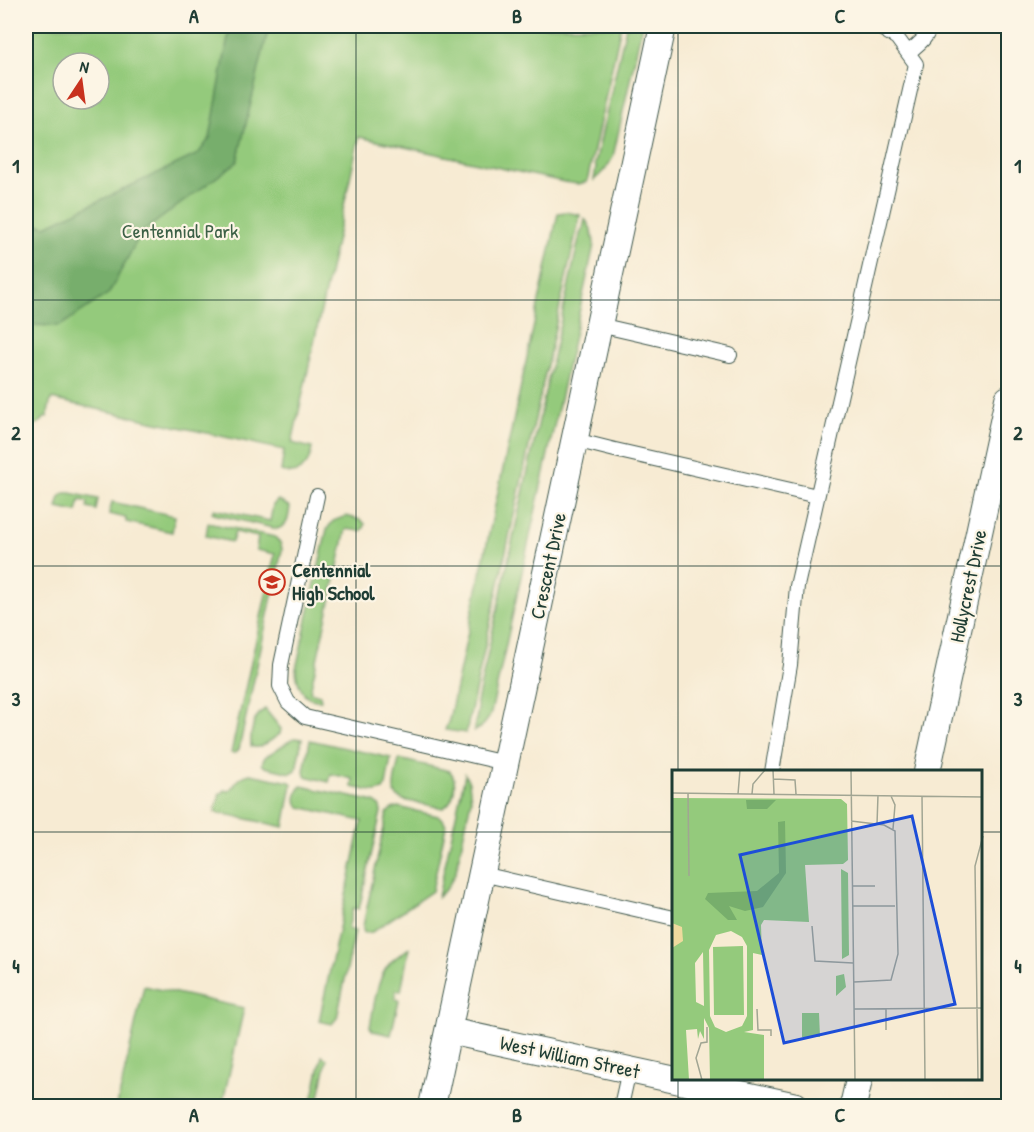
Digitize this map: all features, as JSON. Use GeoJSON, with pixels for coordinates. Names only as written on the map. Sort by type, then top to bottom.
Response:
{"type":"FeatureCollection","features":[{"type":"Feature","properties":{"kind":"street","name":"Crescent Drive"},"geometry":{"type":"LineString","coordinates":[[432,1107],[663,26]]}},
{"type":"Feature","properties":{"kind":"street","name":"Hollycrest Drive"},"geometry":{"type":"LineString","coordinates":[[927,770],[1008,399]]}},
{"type":"Feature","properties":{"kind":"street","name":"West William Street"},"geometry":{"type":"LineString","coordinates":[[449,1031],[672,1080]]}},
{"type":"Feature","properties":{"kind":"street","name":"West William Street"},"geometry":{"type":"LineString","coordinates":[[679,1081],[796,1107]]}},
{"type":"Feature","properties":{"kind":"street"},"geometry":{"type":"LineString","coordinates":[[853,1107],[859,1081]]}},
{"type":"Feature","properties":{"kind":"lane"},"geometry":{"type":"LineString","coordinates":[[772,770],[790,665],[797,586],[916,64],[897,38],[877,26]]}},
{"type":"Feature","properties":{"kind":"lane"},"geometry":{"type":"LineString","coordinates":[[908,52],[922,42],[930,26]]}},
{"type":"Feature","properties":{"kind":"lane"},"geometry":{"type":"LineString","coordinates":[[599,325],[730,355]]}},
{"type":"Feature","properties":{"kind":"lane"},"geometry":{"type":"LineString","coordinates":[[575,440],[817,496]]}},
{"type":"Feature","properties":{"kind":"lane"},"geometry":{"type":"LineString","coordinates":[[317,496],[281,665],[280,686],[288,702],[305,717],[506,763]]}},
{"type":"Feature","properties":{"kind":"lane"},"geometry":{"type":"LineString","coordinates":[[482,874],[672,918]]}},
{"type":"Feature","properties":{"kind":"lane"},"geometry":{"type":"LineString","coordinates":[[621,1107],[629,1070]]}},
{"type":"Feature","properties":{"kind":"green space","name":"Centennial Park"},"geometry":{"type":"Polygon","coordinates":[[[26,26],[621,26],[587,182],[578,184],[564,182],[359,137],[292,443],[312,448],[309,460],[302,469],[293,473],[281,471],[284,450],[51,399],[47,417],[37,424],[26,424],[26,26]]]}},
{"type":"Feature","properties":{"kind":"green space"},"geometry":{"type":"Polygon","coordinates":[[[230,26],[269,26],[237,162],[141,233],[109,293],[60,326],[26,325],[26,222],[46,226],[198,154],[210,138],[230,26]]]}},
{"type":"Feature","properties":{"kind":"green space"},"geometry":{"type":"Polygon","coordinates":[[[626,26],[642,26],[613,157],[605,170],[594,180],[595,164],[626,26]]]}},
{"type":"Feature","properties":{"kind":"green space"},"geometry":{"type":"Polygon","coordinates":[[[558,213],[580,215],[466,733],[445,730],[558,213]]]}},
{"type":"Feature","properties":{"kind":"green space"},"geometry":{"type":"Polygon","coordinates":[[[585,219],[592,231],[594,245],[491,713],[484,724],[474,731],[477,702],[585,219]]]}},
{"type":"Feature","properties":{"kind":"green space"},"geometry":{"type":"Polygon","coordinates":[[[65,493],[98,499],[96,510],[87,508],[88,502],[80,500],[77,512],[57,508],[60,497],[65,493]]]}},
{"type":"Feature","properties":{"kind":"green space"},"geometry":{"type":"Polygon","coordinates":[[[278,500],[290,507],[286,523],[277,529],[212,512],[214,509],[270,521],[273,505],[278,500]]]}},
{"type":"Feature","properties":{"kind":"green space"},"geometry":{"type":"Polygon","coordinates":[[[112,502],[175,516],[172,532],[126,522],[126,518],[109,514],[112,502]]]}},
{"type":"Feature","properties":{"kind":"green space"},"geometry":{"type":"Polygon","coordinates":[[[346,516],[361,520],[365,524],[361,531],[346,529],[310,692],[320,695],[321,700],[315,700],[302,691],[296,669],[327,529],[333,521],[346,516]]]}},
{"type":"Feature","properties":{"kind":"green space"},"geometry":{"type":"Polygon","coordinates":[[[208,523],[275,537],[281,544],[282,550],[239,749],[236,753],[231,753],[275,554],[256,550],[258,537],[235,532],[232,542],[206,536],[208,523]]]}},
{"type":"Feature","properties":{"kind":"green space"},"geometry":{"type":"Polygon","coordinates":[[[265,709],[281,729],[280,734],[262,746],[251,746],[253,725],[265,709]]]}},
{"type":"Feature","properties":{"kind":"green space"},"geometry":{"type":"Polygon","coordinates":[[[294,738],[302,739],[296,770],[291,773],[265,767],[262,764],[265,757],[294,738]]]}},
{"type":"Feature","properties":{"kind":"green space"},"geometry":{"type":"Polygon","coordinates":[[[310,740],[391,758],[383,790],[376,792],[352,787],[353,779],[331,774],[329,782],[305,776],[310,740]]]}},
{"type":"Feature","properties":{"kind":"green space"},"geometry":{"type":"Polygon","coordinates":[[[399,759],[450,771],[454,780],[454,791],[447,805],[443,808],[403,800],[397,796],[394,787],[399,759]]]}},
{"type":"Feature","properties":{"kind":"green space"},"geometry":{"type":"Polygon","coordinates":[[[250,774],[292,784],[284,827],[215,812],[220,793],[224,790],[229,791],[240,779],[250,774]]]}},
{"type":"Feature","properties":{"kind":"green space"},"geometry":{"type":"Polygon","coordinates":[[[465,774],[469,782],[471,800],[456,871],[448,887],[438,897],[465,774]]]}},
{"type":"Feature","properties":{"kind":"green space"},"geometry":{"type":"Polygon","coordinates":[[[301,786],[375,802],[381,812],[359,909],[353,908],[348,929],[355,931],[337,1018],[332,1024],[319,1021],[362,821],[300,807],[296,800],[301,786]]]}},
{"type":"Feature","properties":{"kind":"green space"},"geometry":{"type":"Polygon","coordinates":[[[398,807],[438,816],[446,825],[432,891],[372,932],[364,933],[363,926],[387,813],[398,807]]]}},
{"type":"Feature","properties":{"kind":"green space"},"geometry":{"type":"Polygon","coordinates":[[[409,948],[401,991],[396,990],[395,999],[399,1000],[391,1035],[373,1031],[370,1027],[376,993],[385,970],[392,961],[409,948]]]}},
{"type":"Feature","properties":{"kind":"green space"},"geometry":{"type":"Polygon","coordinates":[[[144,986],[244,1008],[222,1106],[117,1106],[144,986]]]}},
{"type":"Feature","properties":{"kind":"green space"},"geometry":{"type":"Polygon","coordinates":[[[322,1056],[327,1059],[317,1106],[311,1106],[322,1056]]]}},
{"type":"Feature","properties":{"kind":"place","name":"Centennial High School"},"geometry":{"type":"Point","coordinates":[272,582]}}]}
